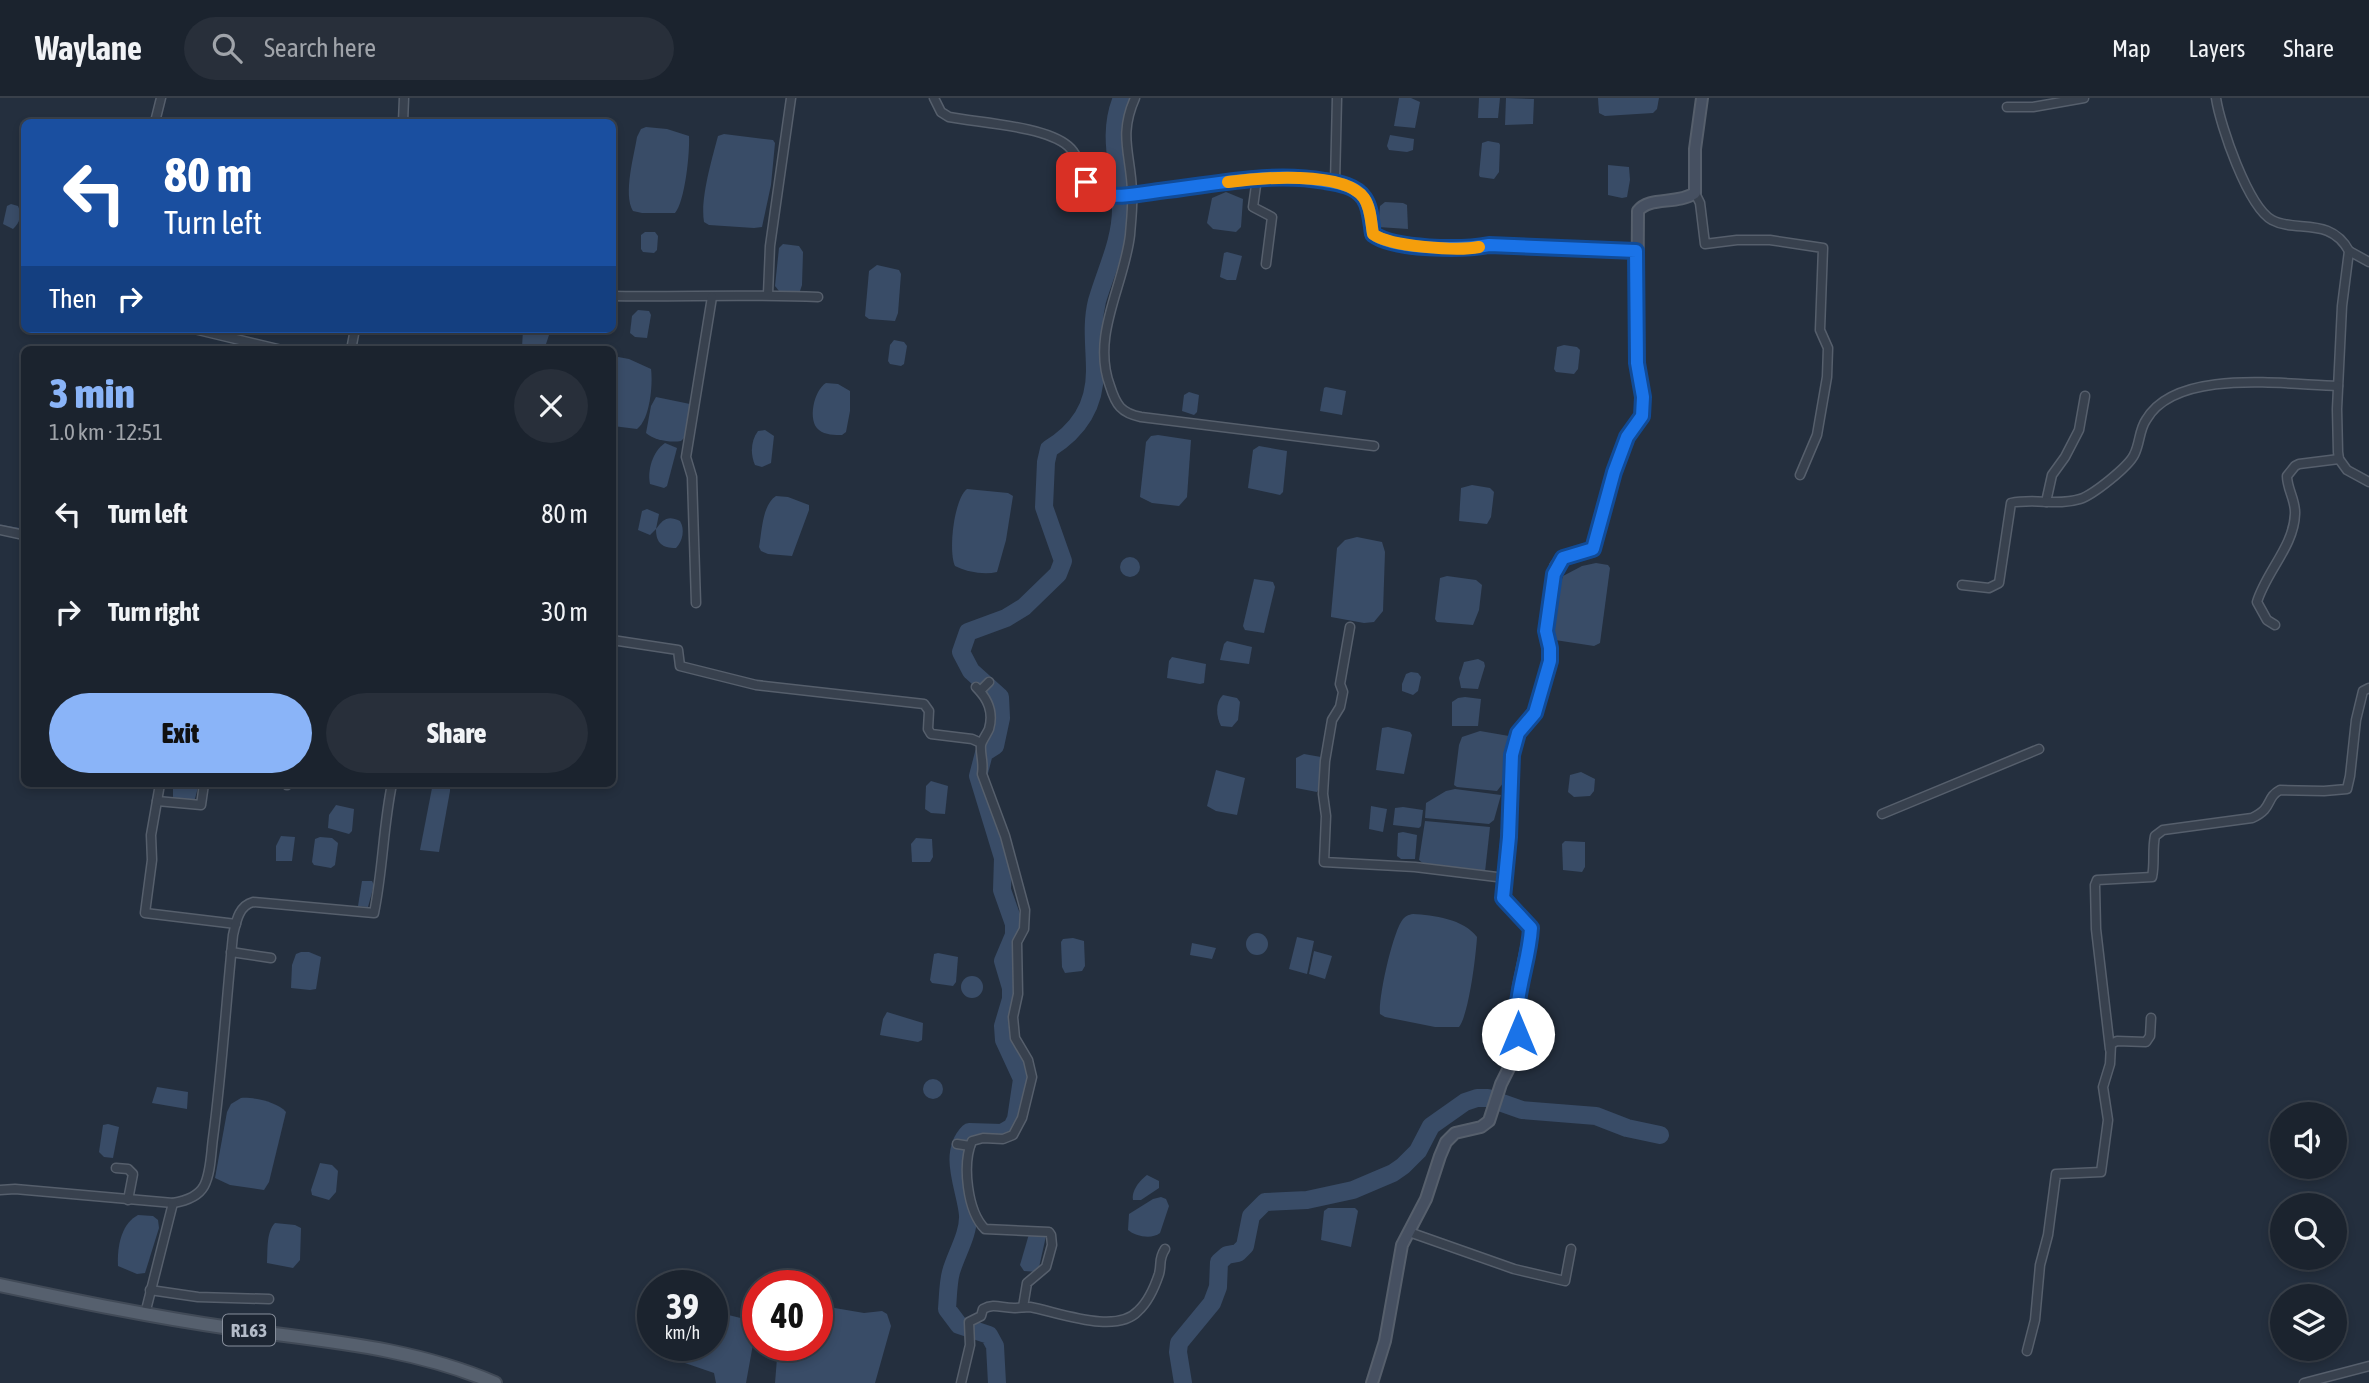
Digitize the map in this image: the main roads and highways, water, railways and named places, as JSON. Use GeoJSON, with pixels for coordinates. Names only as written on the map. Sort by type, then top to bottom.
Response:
{"type":"FeatureCollection","features":[{"type":"Feature","properties":{"kind":"main road","name":"R163"},"geometry":{"type":"LineString","coordinates":[[0,1285],[145,1314],[376,1347],[425,1358],[495,1383]]}},
{"type":"Feature","properties":{"kind":"water"},"geometry":{"type":"Polygon","coordinates":[[[1399,98],[1411,98],[1420,102],[1415,128],[1394,126],[1399,98]]]}},
{"type":"Feature","properties":{"kind":"water"},"geometry":{"type":"Polygon","coordinates":[[[1479,98],[1500,98],[1498,118],[1478,118],[1479,98]]]}},
{"type":"Feature","properties":{"kind":"water"},"geometry":{"type":"Polygon","coordinates":[[[1506,98],[1534,99],[1533,124],[1505,125],[1506,98]]]}},
{"type":"Feature","properties":{"kind":"water"},"geometry":{"type":"Polygon","coordinates":[[[1598,98],[1659,98],[1657,109],[1653,113],[1605,116],[1599,113],[1598,98]]]}},
{"type":"Feature","properties":{"kind":"water"},"geometry":{"type":"Polygon","coordinates":[[[641,129],[667,129],[689,136],[684,188],[675,213],[642,213],[633,211],[630,204],[630,175],[637,137],[641,129]]]}},
{"type":"Feature","properties":{"kind":"water"},"geometry":{"type":"Polygon","coordinates":[[[724,134],[773,140],[775,143],[771,185],[762,227],[709,225],[704,222],[705,191],[710,167],[718,136],[724,134]]]}},
{"type":"Feature","properties":{"kind":"water"},"geometry":{"type":"Polygon","coordinates":[[[1390,135],[1414,139],[1413,150],[1389,150],[1387,146],[1390,135]]]}},
{"type":"Feature","properties":{"kind":"water"},"geometry":{"type":"Polygon","coordinates":[[[1488,141],[1500,145],[1499,172],[1494,179],[1479,175],[1482,143],[1488,141]]]}},
{"type":"Feature","properties":{"kind":"water"},"geometry":{"type":"Polygon","coordinates":[[[1608,165],[1629,167],[1627,197],[1608,195],[1608,165]]]}},
{"type":"Feature","properties":{"kind":"water"},"geometry":{"type":"Polygon","coordinates":[[[1226,192],[1243,199],[1241,227],[1236,232],[1213,229],[1207,223],[1212,198],[1226,192]]]}},
{"type":"Feature","properties":{"kind":"water"},"geometry":{"type":"Polygon","coordinates":[[[1385,202],[1407,205],[1408,229],[1378,227],[1380,206],[1385,202]]]}},
{"type":"Feature","properties":{"kind":"water"},"geometry":{"type":"Polygon","coordinates":[[[7,206],[18,206],[20,212],[19,221],[13,229],[3,224],[7,206]]]}},
{"type":"Feature","properties":{"kind":"water"},"geometry":{"type":"Polygon","coordinates":[[[655,232],[658,236],[657,250],[654,253],[643,252],[641,249],[641,235],[655,232]]]}},
{"type":"Feature","properties":{"kind":"water"},"geometry":{"type":"Polygon","coordinates":[[[783,244],[799,246],[803,252],[802,285],[796,293],[779,291],[775,286],[779,248],[783,244]]]}},
{"type":"Feature","properties":{"kind":"water"},"geometry":{"type":"Polygon","coordinates":[[[1224,253],[1242,256],[1236,280],[1220,277],[1224,253]]]}},
{"type":"Feature","properties":{"kind":"water"},"geometry":{"type":"Polygon","coordinates":[[[877,265],[899,270],[901,274],[895,321],[869,319],[865,316],[869,271],[877,265]]]}},
{"type":"Feature","properties":{"kind":"water"},"geometry":{"type":"Polygon","coordinates":[[[638,310],[649,311],[651,315],[647,338],[635,337],[630,333],[632,316],[638,310]]]}},
{"type":"Feature","properties":{"kind":"water"},"geometry":{"type":"Polygon","coordinates":[[[523,333],[550,333],[545,346],[522,346],[523,333]]]}},
{"type":"Feature","properties":{"kind":"water"},"geometry":{"type":"Polygon","coordinates":[[[894,340],[904,342],[907,346],[904,364],[901,366],[888,361],[890,345],[894,340]]]}},
{"type":"Feature","properties":{"kind":"water"},"geometry":{"type":"Polygon","coordinates":[[[1564,345],[1580,350],[1578,369],[1574,374],[1556,372],[1554,369],[1557,347],[1564,345]]]}},
{"type":"Feature","properties":{"kind":"water"},"geometry":{"type":"Polygon","coordinates":[[[616,357],[651,369],[648,410],[637,429],[616,426],[616,357]]]}},
{"type":"Feature","properties":{"kind":"water"},"geometry":{"type":"Polygon","coordinates":[[[826,383],[838,384],[850,391],[850,411],[846,432],[842,435],[821,432],[813,420],[815,399],[826,383]]]}},
{"type":"Feature","properties":{"kind":"water"},"geometry":{"type":"Polygon","coordinates":[[[1326,387],[1346,391],[1342,415],[1320,411],[1326,387]]]}},
{"type":"Feature","properties":{"kind":"water"},"geometry":{"type":"Polygon","coordinates":[[[1189,392],[1199,395],[1197,412],[1194,415],[1182,411],[1184,395],[1189,392]]]}},
{"type":"Feature","properties":{"kind":"water"},"geometry":{"type":"Polygon","coordinates":[[[656,397],[690,404],[686,436],[681,441],[662,440],[646,433],[651,406],[656,397]]]}},
{"type":"Feature","properties":{"kind":"water"},"geometry":{"type":"Polygon","coordinates":[[[765,430],[774,436],[771,463],[762,467],[755,465],[752,447],[758,431],[765,430]]]}},
{"type":"Feature","properties":{"kind":"water"},"geometry":{"type":"Polygon","coordinates":[[[1151,436],[1191,440],[1187,497],[1179,506],[1152,503],[1140,497],[1146,442],[1151,436]]]}},
{"type":"Feature","properties":{"kind":"water"},"geometry":{"type":"Polygon","coordinates":[[[665,443],[677,448],[667,486],[664,488],[650,484],[649,473],[654,456],[665,443]]]}},
{"type":"Feature","properties":{"kind":"water"},"geometry":{"type":"Polygon","coordinates":[[[1259,446],[1287,451],[1283,492],[1280,495],[1248,488],[1253,450],[1259,446]]]}},
{"type":"Feature","properties":{"kind":"water"},"geometry":{"type":"Polygon","coordinates":[[[1472,485],[1490,488],[1494,492],[1491,517],[1487,524],[1459,521],[1461,488],[1472,485]]]}},
{"type":"Feature","properties":{"kind":"water"},"geometry":{"type":"Polygon","coordinates":[[[967,489],[1008,493],[1013,496],[1006,540],[997,572],[976,572],[955,566],[952,549],[953,526],[962,495],[967,489]]]}},
{"type":"Feature","properties":{"kind":"water"},"geometry":{"type":"Polygon","coordinates":[[[776,496],[788,497],[809,505],[792,556],[768,554],[759,547],[765,512],[776,496]]]}},
{"type":"Feature","properties":{"kind":"water"},"geometry":{"type":"Polygon","coordinates":[[[647,509],[659,514],[656,529],[650,535],[638,530],[642,511],[647,509]]]}},
{"type":"Feature","properties":{"kind":"water"},"geometry":{"type":"Polygon","coordinates":[[[666,519],[680,521],[682,538],[676,548],[661,544],[656,529],[666,519]]]}},
{"type":"Feature","properties":{"kind":"water"},"geometry":{"type":"Polygon","coordinates":[[[1357,537],[1382,542],[1385,552],[1383,611],[1374,622],[1364,623],[1331,617],[1337,548],[1345,540],[1357,537]]]}},
{"type":"Feature","properties":{"kind":"water"},"geometry":{"type":"Polygon","coordinates":[[[1130,557],[1137,560],[1140,567],[1137,574],[1130,577],[1123,574],[1120,567],[1123,560],[1130,557]]]}},
{"type":"Feature","properties":{"kind":"water"},"geometry":{"type":"Polygon","coordinates":[[[1596,563],[1608,565],[1610,568],[1600,643],[1594,646],[1555,640],[1552,635],[1556,598],[1563,576],[1582,566],[1596,563]]]}},
{"type":"Feature","properties":{"kind":"water"},"geometry":{"type":"Polygon","coordinates":[[[1447,576],[1476,580],[1482,585],[1479,610],[1473,625],[1437,622],[1435,619],[1440,578],[1447,576]]]}},
{"type":"Feature","properties":{"kind":"water"},"geometry":{"type":"Polygon","coordinates":[[[1254,579],[1273,582],[1275,587],[1264,633],[1245,630],[1243,626],[1254,579]]]}},
{"type":"Feature","properties":{"kind":"water"},"geometry":{"type":"Polygon","coordinates":[[[1227,641],[1252,647],[1249,664],[1220,660],[1227,641]]]}},
{"type":"Feature","properties":{"kind":"water"},"geometry":{"type":"Polygon","coordinates":[[[1172,657],[1206,664],[1204,683],[1167,678],[1172,657]]]}},
{"type":"Feature","properties":{"kind":"water"},"geometry":{"type":"Polygon","coordinates":[[[1478,659],[1484,662],[1485,666],[1478,689],[1461,688],[1459,678],[1464,662],[1478,659]]]}},
{"type":"Feature","properties":{"kind":"water"},"geometry":{"type":"Polygon","coordinates":[[[1418,673],[1421,677],[1418,691],[1413,695],[1402,691],[1406,674],[1418,673]]]}},
{"type":"Feature","properties":{"kind":"water"},"geometry":{"type":"Polygon","coordinates":[[[1223,695],[1237,698],[1240,702],[1238,720],[1232,727],[1221,726],[1218,718],[1217,710],[1223,695]]]}},
{"type":"Feature","properties":{"kind":"water"},"geometry":{"type":"Polygon","coordinates":[[[1465,697],[1481,699],[1478,726],[1452,726],[1452,702],[1465,697]]]}},
{"type":"Feature","properties":{"kind":"water"},"geometry":{"type":"Polygon","coordinates":[[[1382,728],[1410,732],[1412,735],[1404,774],[1376,770],[1382,728]]]}},
{"type":"Feature","properties":{"kind":"water"},"geometry":{"type":"Polygon","coordinates":[[[1480,731],[1509,736],[1504,782],[1497,791],[1454,785],[1462,737],[1480,731]]]}},
{"type":"Feature","properties":{"kind":"water"},"geometry":{"type":"Polygon","coordinates":[[[1304,754],[1321,757],[1320,786],[1317,792],[1296,788],[1296,758],[1304,754]]]}},
{"type":"Feature","properties":{"kind":"water"},"geometry":{"type":"Polygon","coordinates":[[[1216,770],[1245,778],[1237,815],[1216,811],[1207,806],[1216,770]]]}},
{"type":"Feature","properties":{"kind":"water"},"geometry":{"type":"Polygon","coordinates":[[[1581,772],[1595,779],[1594,791],[1590,796],[1574,797],[1568,792],[1570,775],[1581,772]]]}},
{"type":"Feature","properties":{"kind":"water"},"geometry":{"type":"Polygon","coordinates":[[[931,781],[948,786],[945,814],[931,813],[925,809],[926,786],[931,781]]]}},
{"type":"Feature","properties":{"kind":"water"},"geometry":{"type":"Polygon","coordinates":[[[173,787],[198,787],[194,802],[173,800],[173,787]]]}},
{"type":"Feature","properties":{"kind":"water"},"geometry":{"type":"Polygon","coordinates":[[[434,787],[450,789],[439,852],[420,850],[434,787]]]}},
{"type":"Feature","properties":{"kind":"water"},"geometry":{"type":"Polygon","coordinates":[[[1455,789],[1501,795],[1494,820],[1489,824],[1425,818],[1426,803],[1446,791],[1455,789]]]}},
{"type":"Feature","properties":{"kind":"water"},"geometry":{"type":"Polygon","coordinates":[[[336,805],[354,809],[352,831],[349,834],[328,828],[329,815],[336,805]]]}},
{"type":"Feature","properties":{"kind":"water"},"geometry":{"type":"Polygon","coordinates":[[[1371,806],[1387,809],[1383,832],[1369,829],[1371,806]]]}},
{"type":"Feature","properties":{"kind":"water"},"geometry":{"type":"Polygon","coordinates":[[[1395,808],[1423,810],[1419,828],[1393,825],[1395,808]]]}},
{"type":"Feature","properties":{"kind":"water"},"geometry":{"type":"Polygon","coordinates":[[[1425,821],[1490,827],[1485,872],[1425,865],[1419,860],[1425,821]]]}},
{"type":"Feature","properties":{"kind":"water"},"geometry":{"type":"Polygon","coordinates":[[[1398,833],[1417,835],[1415,859],[1401,859],[1397,856],[1398,833]]]}},
{"type":"Feature","properties":{"kind":"water"},"geometry":{"type":"Polygon","coordinates":[[[281,836],[295,837],[292,861],[276,861],[276,846],[281,836]]]}},
{"type":"Feature","properties":{"kind":"water"},"geometry":{"type":"Polygon","coordinates":[[[332,838],[338,843],[335,865],[331,868],[314,865],[312,862],[315,839],[332,838]]]}},
{"type":"Feature","properties":{"kind":"water"},"geometry":{"type":"Polygon","coordinates":[[[916,838],[932,839],[933,857],[930,862],[912,862],[911,844],[916,838]]]}},
{"type":"Feature","properties":{"kind":"water"},"geometry":{"type":"Polygon","coordinates":[[[1565,841],[1585,842],[1585,867],[1582,872],[1563,870],[1562,844],[1565,841]]]}},
{"type":"Feature","properties":{"kind":"water"},"geometry":{"type":"Polygon","coordinates":[[[362,881],[372,881],[374,885],[368,907],[358,906],[362,881]]]}},
{"type":"Feature","properties":{"kind":"water"},"geometry":{"type":"Polygon","coordinates":[[[1413,914],[1456,922],[1477,937],[1469,998],[1459,1027],[1435,1027],[1380,1014],[1384,980],[1395,937],[1403,919],[1413,914]]]}},
{"type":"Feature","properties":{"kind":"water"},"geometry":{"type":"Polygon","coordinates":[[[1257,933],[1265,936],[1268,944],[1265,952],[1257,955],[1249,952],[1246,944],[1249,936],[1257,933]]]}},
{"type":"Feature","properties":{"kind":"water"},"geometry":{"type":"Polygon","coordinates":[[[1297,937],[1314,941],[1307,974],[1289,969],[1297,937]]]}},
{"type":"Feature","properties":{"kind":"water"},"geometry":{"type":"Polygon","coordinates":[[[1063,939],[1084,941],[1085,966],[1082,971],[1065,973],[1062,967],[1061,942],[1063,939]]]}},
{"type":"Feature","properties":{"kind":"water"},"geometry":{"type":"Polygon","coordinates":[[[1192,943],[1216,948],[1212,959],[1190,955],[1192,943]]]}},
{"type":"Feature","properties":{"kind":"water"},"geometry":{"type":"Polygon","coordinates":[[[1314,951],[1332,956],[1325,979],[1309,974],[1314,951]]]}},
{"type":"Feature","properties":{"kind":"water"},"geometry":{"type":"Polygon","coordinates":[[[301,952],[321,957],[316,989],[291,988],[292,965],[296,954],[301,952]]]}},
{"type":"Feature","properties":{"kind":"water"},"geometry":{"type":"Polygon","coordinates":[[[934,954],[958,957],[956,982],[953,986],[932,983],[930,980],[934,954]]]}},
{"type":"Feature","properties":{"kind":"water"},"geometry":{"type":"Polygon","coordinates":[[[972,976],[980,979],[983,987],[980,995],[972,998],[964,995],[961,987],[964,979],[972,976]]]}},
{"type":"Feature","properties":{"kind":"water"},"geometry":{"type":"Polygon","coordinates":[[[887,1012],[923,1023],[922,1040],[918,1042],[880,1035],[887,1012]]]}},
{"type":"Feature","properties":{"kind":"water"},"geometry":{"type":"Polygon","coordinates":[[[933,1079],[940,1082],[943,1089],[940,1096],[933,1099],[926,1096],[923,1089],[926,1082],[933,1079]]]}},
{"type":"Feature","properties":{"kind":"water"},"geometry":{"type":"Polygon","coordinates":[[[157,1087],[188,1092],[187,1109],[152,1103],[157,1087]]]}},
{"type":"Feature","properties":{"kind":"water"},"geometry":{"type":"Polygon","coordinates":[[[241,1098],[265,1101],[286,1112],[269,1182],[264,1190],[230,1185],[215,1178],[227,1112],[231,1104],[241,1098]]]}},
{"type":"Feature","properties":{"kind":"water"},"geometry":{"type":"Polygon","coordinates":[[[103,1125],[119,1127],[113,1158],[104,1157],[99,1152],[103,1125]]]}},
{"type":"Feature","properties":{"kind":"water"},"geometry":{"type":"Polygon","coordinates":[[[320,1163],[332,1165],[338,1171],[336,1192],[329,1200],[312,1195],[311,1190],[320,1163]]]}},
{"type":"Feature","properties":{"kind":"water"},"geometry":{"type":"Polygon","coordinates":[[[1147,1175],[1159,1181],[1159,1188],[1141,1200],[1133,1200],[1133,1193],[1147,1175]]]}},
{"type":"Feature","properties":{"kind":"water"},"geometry":{"type":"Polygon","coordinates":[[[1161,1197],[1166,1199],[1169,1206],[1160,1233],[1143,1236],[1128,1230],[1129,1214],[1161,1197]]]}},
{"type":"Feature","properties":{"kind":"water"},"geometry":{"type":"Polygon","coordinates":[[[1328,1208],[1355,1208],[1358,1211],[1351,1247],[1321,1240],[1324,1211],[1328,1208]]]}},
{"type":"Feature","properties":{"kind":"water"},"geometry":{"type":"Polygon","coordinates":[[[138,1215],[153,1216],[158,1220],[159,1228],[145,1273],[137,1274],[118,1266],[118,1259],[124,1230],[138,1215]]]}},
{"type":"Feature","properties":{"kind":"water"},"geometry":{"type":"Polygon","coordinates":[[[275,1223],[301,1228],[300,1260],[293,1268],[267,1263],[269,1236],[275,1223]]]}},
{"type":"Feature","properties":{"kind":"water"},"geometry":{"type":"Polygon","coordinates":[[[1029,1234],[1046,1236],[1038,1272],[1024,1271],[1020,1265],[1029,1234]]]}},
{"type":"Feature","properties":{"kind":"water"},"geometry":{"type":"Polygon","coordinates":[[[833,1308],[864,1313],[882,1311],[887,1314],[891,1326],[875,1383],[775,1383],[777,1361],[833,1361],[833,1308]]]}},
{"type":"Feature","properties":{"kind":"water"},"geometry":{"type":"Polygon","coordinates":[[[728,1315],[742,1318],[742,1361],[750,1361],[746,1383],[716,1383],[714,1373],[685,1363],[728,1361],[728,1315]]]}},
{"type":"Feature","properties":{"kind":"waterway"},"geometry":{"type":"LineString","coordinates":[[997,1383],[995,1346],[989,1335],[959,1325],[947,1309],[951,1272],[968,1222],[959,1172],[959,1151],[969,1132],[1002,1133],[1012,1127],[1016,1119],[1022,1079],[1004,1040],[1003,1026],[1011,999],[1011,988],[1003,961],[1014,935],[1014,924],[1002,890],[1003,858],[978,776],[984,753],[995,746],[1001,718],[1000,697],[971,671],[961,652],[968,632],[1006,618],[1024,607],[1058,574],[1063,561],[1044,507],[1046,462],[1049,449],[1076,426],[1092,396],[1095,371],[1095,310],[1116,244],[1120,221],[1115,126],[1122,98]]}},
{"type":"Feature","properties":{"kind":"waterway"},"geometry":{"type":"LineString","coordinates":[[0,526],[21,530]]}},
{"type":"Feature","properties":{"kind":"waterway"},"geometry":{"type":"LineString","coordinates":[[1183,1383],[1179,1343],[1212,1303],[1218,1287],[1219,1262],[1227,1255],[1238,1253],[1245,1246],[1251,1216],[1265,1202],[1307,1200],[1353,1190],[1393,1173],[1418,1151],[1431,1126],[1465,1102],[1477,1098],[1488,1098],[1522,1110],[1596,1116],[1627,1128],[1660,1135]]}}]}
